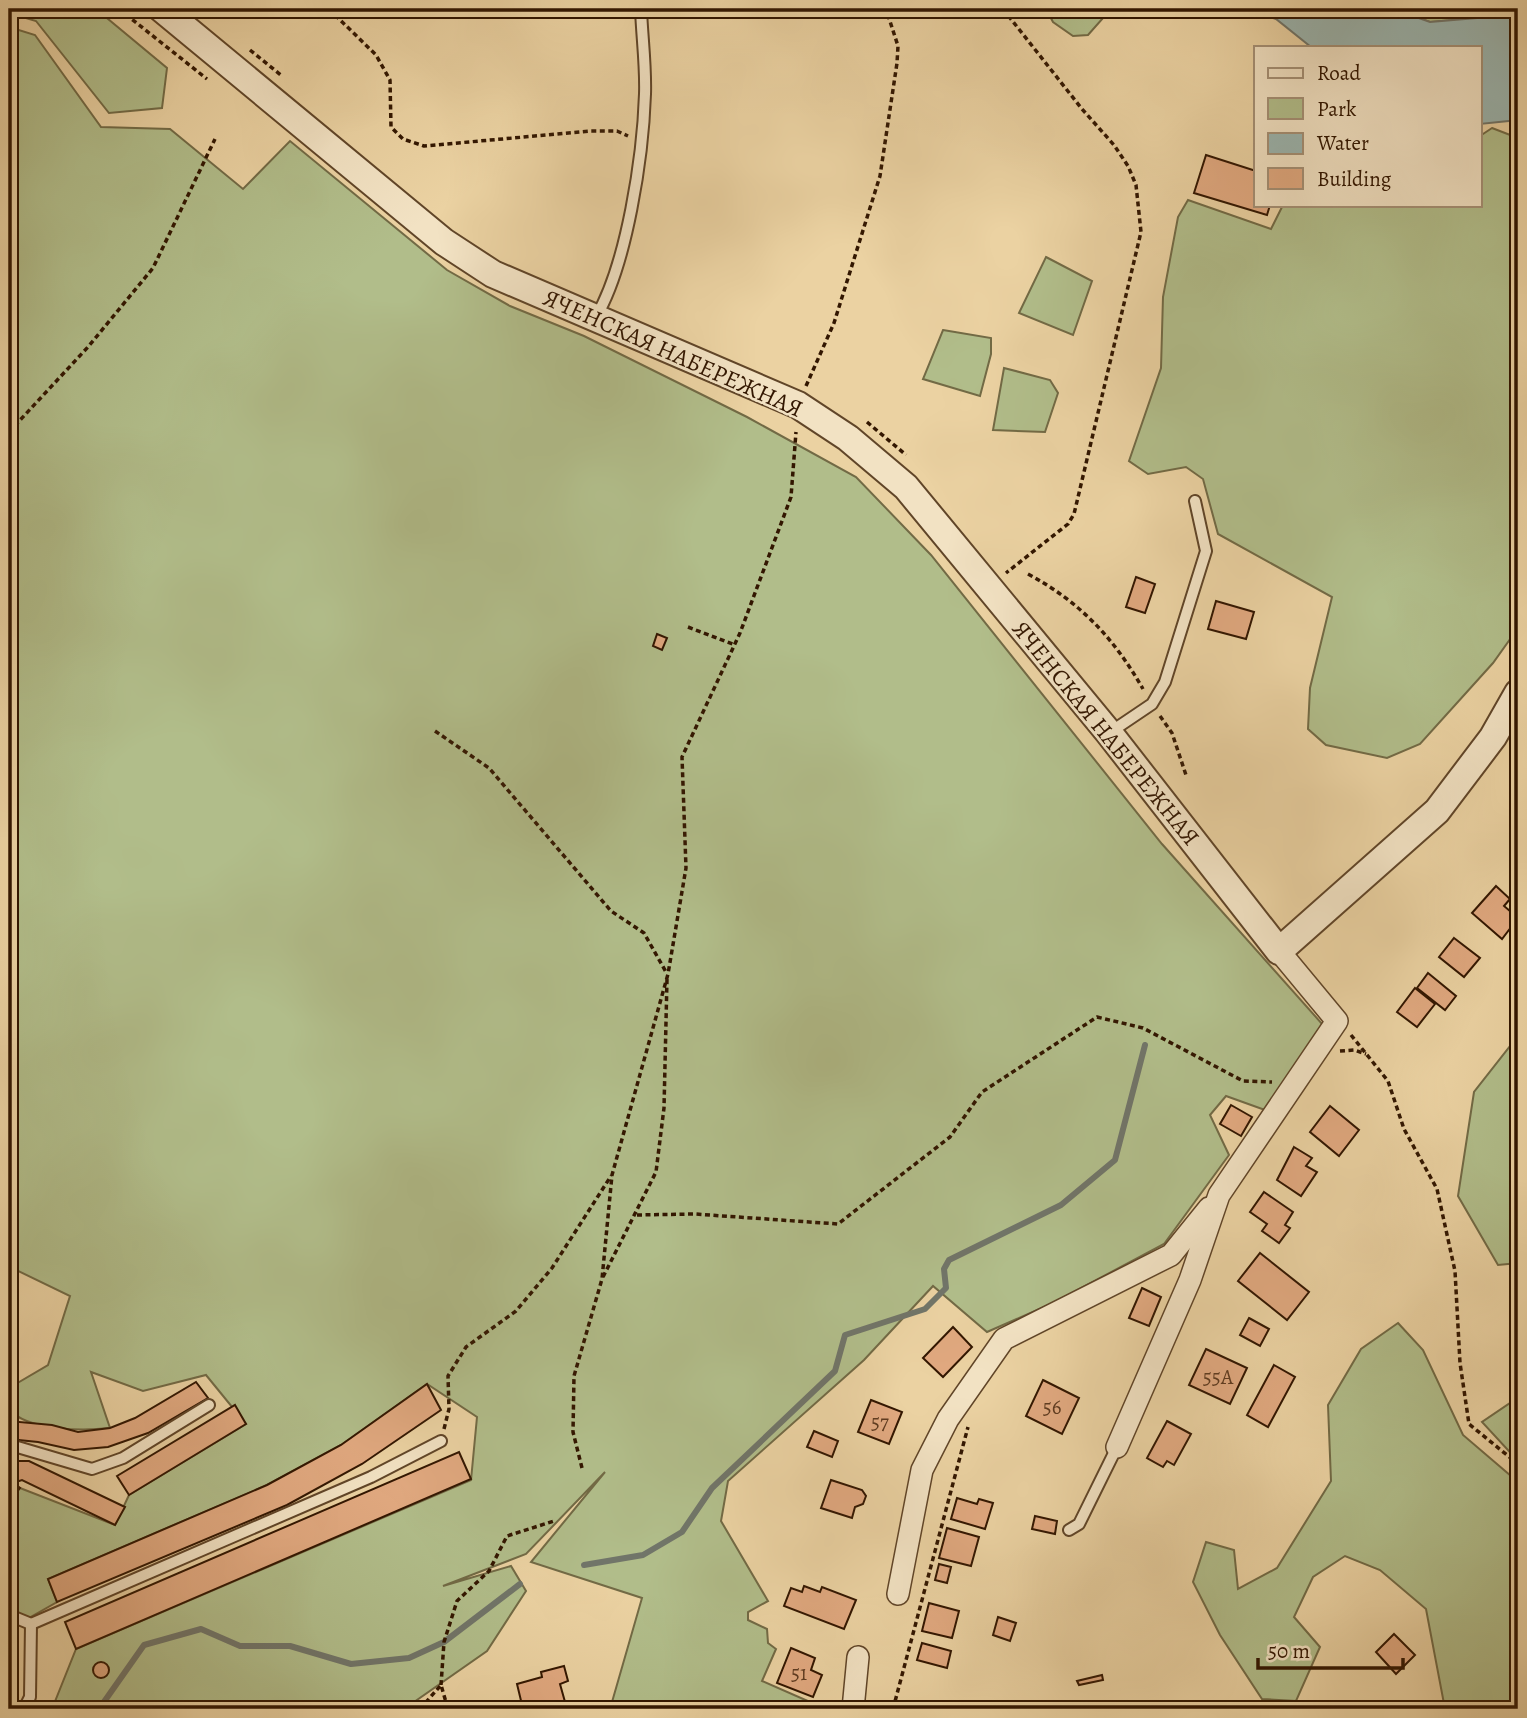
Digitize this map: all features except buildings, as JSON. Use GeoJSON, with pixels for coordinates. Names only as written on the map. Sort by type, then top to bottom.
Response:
{"type":"FeatureCollection","features":[{"type":"Feature","properties":{"kind":"street","name":"ЯЧЕНСКАЯ НАБЕРЕЖНАЯ"},"geometry":{"type":"LineString","coordinates":[[162,9],[444,242],[493,274],[594,320],[802,396],[906,487],[1109,733],[1337,1021]]}},
{"type":"Feature","properties":{"kind":"street"},"geometry":{"type":"LineString","coordinates":[[1279,951],[1437,811],[1493,737],[1518,693]]}},
{"type":"Feature","properties":{"kind":"street"},"geometry":{"type":"LineString","coordinates":[[898,1594],[922,1470],[948,1419],[1004,1339],[1171,1255],[1219,1195],[1337,1021]]}},
{"type":"Feature","properties":{"kind":"street"},"geometry":{"type":"LineString","coordinates":[[1117,1447],[1190,1280],[1219,1195]]}},
{"type":"Feature","properties":{"kind":"street"},"geometry":{"type":"LineString","coordinates":[[853,1709],[858,1657]]}},
{"type":"Feature","properties":{"kind":"lane"},"geometry":{"type":"LineString","coordinates":[[594,320],[604,303],[619,259],[638,160],[645,93],[640,9]]}},
{"type":"Feature","properties":{"kind":"lane"},"geometry":{"type":"LineString","coordinates":[[1109,733],[1152,704],[1165,682],[1206,551],[1195,501]]}},
{"type":"Feature","properties":{"kind":"lane"},"geometry":{"type":"LineString","coordinates":[[9,1448],[14,1446],[92,1469],[123,1458],[209,1405]]}},
{"type":"Feature","properties":{"kind":"lane"},"geometry":{"type":"LineString","coordinates":[[9,1615],[31,1624],[370,1478],[441,1441]]}},
{"type":"Feature","properties":{"kind":"lane"},"geometry":{"type":"LineString","coordinates":[[1069,1530],[1079,1524],[1117,1447]]}},
{"type":"Feature","properties":{"kind":"lane"},"geometry":{"type":"LineString","coordinates":[[24,1709],[30,1697],[31,1624]]}},
{"type":"Feature","properties":{"kind":"path"},"geometry":{"type":"LineString","coordinates":[[119,9],[207,79]]}},
{"type":"Feature","properties":{"kind":"path"},"geometry":{"type":"LineString","coordinates":[[329,9],[376,55],[390,80],[391,127],[404,139],[424,146],[617,131],[631,137],[638,160]]}},
{"type":"Feature","properties":{"kind":"path"},"geometry":{"type":"LineString","coordinates":[[582,1468],[573,1432],[574,1376],[602,1279],[612,1175],[668,974],[686,868],[682,757],[735,645],[791,497],[802,396],[834,323],[880,176],[898,63],[898,46],[887,9]]}},
{"type":"Feature","properties":{"kind":"path"},"geometry":{"type":"LineString","coordinates":[[1003,9],[1082,110],[1114,145],[1136,185],[1140,219],[1132,272],[1074,514],[1068,524],[1004,575]]}},
{"type":"Feature","properties":{"kind":"path"},"geometry":{"type":"LineString","coordinates":[[9,432],[88,347],[153,268],[215,139]]}},
{"type":"Feature","properties":{"kind":"path"},"geometry":{"type":"LineString","coordinates":[[1028,575],[1057,590],[1092,618],[1123,653],[1172,733],[1186,775]]}},
{"type":"Feature","properties":{"kind":"path"},"geometry":{"type":"LineString","coordinates":[[688,627],[735,645]]}},
{"type":"Feature","properties":{"kind":"path"},"geometry":{"type":"LineString","coordinates":[[435,731],[489,768],[611,911],[644,933],[668,974],[664,1108],[656,1172],[637,1215],[602,1279]]}},
{"type":"Feature","properties":{"kind":"path"},"geometry":{"type":"LineString","coordinates":[[637,1215],[695,1214],[838,1224],[950,1136],[982,1092],[1097,1017],[1143,1028],[1243,1081],[1295,1083]]}},
{"type":"Feature","properties":{"kind":"path"},"geometry":{"type":"LineString","coordinates":[[1337,1021],[1388,1081],[1404,1129],[1437,1189],[1455,1271],[1460,1363],[1469,1424],[1518,1464]]}},
{"type":"Feature","properties":{"kind":"path"},"geometry":{"type":"LineString","coordinates":[[441,1441],[449,1409],[448,1376],[466,1347],[516,1311],[552,1268],[612,1175]]}},
{"type":"Feature","properties":{"kind":"path"},"geometry":{"type":"LineString","coordinates":[[893,1709],[970,1418]]}},
{"type":"Feature","properties":{"kind":"path"},"geometry":{"type":"LineString","coordinates":[[448,1709],[441,1685],[444,1642],[457,1601],[489,1571],[507,1536],[554,1521]]}},
{"type":"Feature","properties":{"kind":"path"},"geometry":{"type":"LineString","coordinates":[[420,1709],[441,1685]]}},
{"type":"Feature","properties":{"kind":"green space"},"geometry":{"type":"Polygon","coordinates":[[[9,9],[96,9],[167,68],[162,108],[109,113],[36,21],[9,13],[9,9]]]}},
{"type":"Feature","properties":{"kind":"green space"},"geometry":{"type":"Polygon","coordinates":[[[1046,9],[1111,9],[1088,35],[1073,36],[1053,22],[1046,9]]]}},
{"type":"Feature","properties":{"kind":"green space"},"geometry":{"type":"Polygon","coordinates":[[[1393,9],[1511,9],[1477,18],[1430,22],[1393,9]]]}},
{"type":"Feature","properties":{"kind":"green space"},"geometry":{"type":"Polygon","coordinates":[[[9,27],[35,35],[101,127],[170,129],[243,189],[290,141],[447,270],[510,306],[584,336],[747,417],[856,477],[931,555],[1162,844],[1323,1025],[1265,1110],[1226,1096],[1210,1115],[1229,1155],[1164,1244],[1053,1303],[987,1332],[933,1286],[864,1360],[728,1481],[721,1521],[768,1601],[748,1612],[748,1620],[767,1629],[768,1643],[776,1649],[762,1681],[826,1709],[761,1709],[751,1705],[721,1709],[610,1709],[642,1598],[531,1562],[605,1472],[526,1554],[443,1586],[511,1566],[526,1591],[487,1651],[404,1709],[218,1709],[216,1705],[203,1709],[52,1709],[76,1649],[471,1480],[477,1417],[427,1384],[341,1445],[267,1485],[48,1579],[57,1602],[13,1627],[16,1685],[9,1672],[9,1502],[20,1488],[115,1525],[129,1495],[246,1424],[206,1375],[143,1391],[91,1372],[110,1428],[56,1428],[29,1422],[9,1409],[9,1388],[48,1365],[70,1296],[10,1267],[9,1263],[9,27]]]}},
{"type":"Feature","properties":{"kind":"green space"},"geometry":{"type":"Polygon","coordinates":[[[1492,128],[1518,138],[1518,628],[1493,663],[1420,744],[1387,758],[1326,745],[1308,729],[1310,688],[1332,597],[1218,534],[1203,479],[1186,467],[1148,474],[1129,461],[1161,368],[1163,297],[1178,217],[1188,200],[1271,229],[1282,206],[1482,206],[1482,135],[1492,128]]]}},
{"type":"Feature","properties":{"kind":"green space"},"geometry":{"type":"Polygon","coordinates":[[[1046,257],[1092,281],[1073,335],[1019,313],[1046,257]]]}},
{"type":"Feature","properties":{"kind":"green space"},"geometry":{"type":"Polygon","coordinates":[[[943,330],[991,338],[991,354],[980,396],[923,379],[943,330]]]}},
{"type":"Feature","properties":{"kind":"green space"},"geometry":{"type":"Polygon","coordinates":[[[1004,368],[1050,380],[1058,393],[1045,432],[993,430],[1004,368]]]}},
{"type":"Feature","properties":{"kind":"green space"},"geometry":{"type":"Polygon","coordinates":[[[1518,1036],[1518,1263],[1498,1265],[1458,1196],[1474,1092],[1518,1036]]]}},
{"type":"Feature","properties":{"kind":"green space"},"geometry":{"type":"Polygon","coordinates":[[[1398,1323],[1423,1350],[1463,1435],[1518,1482],[1518,1709],[1445,1709],[1426,1609],[1380,1570],[1345,1556],[1313,1577],[1294,1617],[1320,1647],[1296,1701],[1262,1699],[1220,1635],[1193,1582],[1206,1542],[1234,1550],[1238,1589],[1277,1568],[1331,1481],[1328,1405],[1361,1349],[1398,1323]]]}},
{"type":"Feature","properties":{"kind":"green space"},"geometry":{"type":"Polygon","coordinates":[[[1518,1400],[1518,1461],[1482,1422],[1518,1400]]]}},
{"type":"Feature","properties":{"kind":"water"},"geometry":{"type":"Polygon","coordinates":[[[1248,9],[1393,9],[1430,22],[1477,18],[1518,9],[1518,120],[1482,124],[1482,46],[1310,46],[1276,19],[1248,9]]]}},
{"type":"Feature","properties":{"kind":"waterway"},"geometry":{"type":"LineString","coordinates":[[584,1565],[643,1555],[682,1532],[712,1488],[835,1371],[845,1335],[925,1309],[946,1288],[944,1269],[949,1260],[1061,1205],[1115,1160],[1145,1045]]}},
{"type":"Feature","properties":{"kind":"waterway"},"geometry":{"type":"LineString","coordinates":[[99,1709],[144,1645],[201,1629],[240,1646],[290,1646],[351,1664],[409,1658],[444,1642],[520,1584]]}}]}
